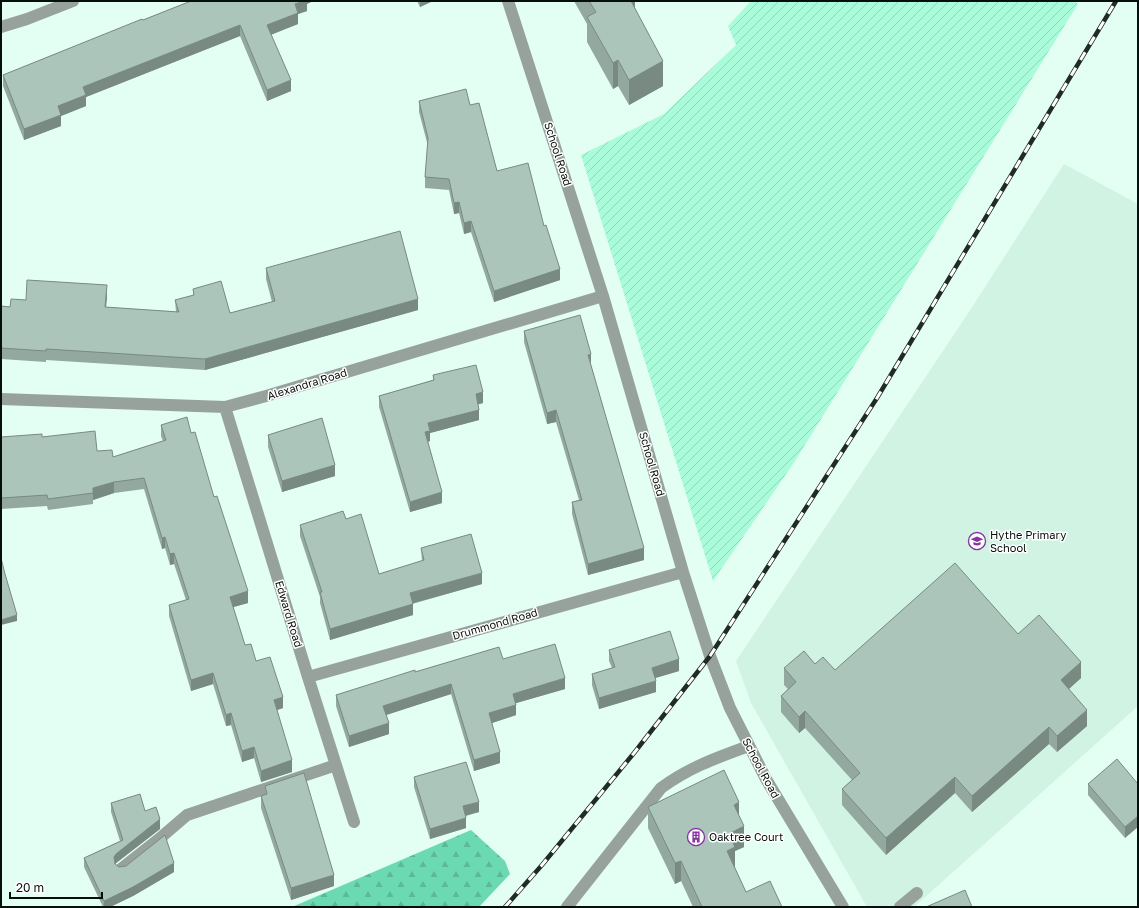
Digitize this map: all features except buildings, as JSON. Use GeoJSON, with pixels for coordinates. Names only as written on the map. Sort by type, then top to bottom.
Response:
{"type":"FeatureCollection","features":[{"type":"Feature","properties":{"kind":"street"},"geometry":{"type":"LineString","coordinates":[[1,27],[27,19],[73,1]]}},
{"type":"Feature","properties":{"kind":"street","name":"School Road"},"geometry":{"type":"LineString","coordinates":[[508,1],[603,296],[682,572],[710,656],[730,708],[749,746],[785,812],[843,907]]}},
{"type":"Feature","properties":{"kind":"street","name":"Alexandra Road"},"geometry":{"type":"LineString","coordinates":[[1,399],[225,406],[266,396],[603,296]]}},
{"type":"Feature","properties":{"kind":"street","name":"Edward Road"},"geometry":{"type":"LineString","coordinates":[[225,406],[354,822]]}},
{"type":"Feature","properties":{"kind":"street","name":"Drummond Road"},"geometry":{"type":"LineString","coordinates":[[308,677],[682,572]]}},
{"type":"Feature","properties":{"kind":"street"},"geometry":{"type":"LineString","coordinates":[[567,907],[661,788],[680,775],[707,761],[749,746]]}},
{"type":"Feature","properties":{"kind":"street"},"geometry":{"type":"LineString","coordinates":[[121,868],[187,815],[336,765]]}},
{"type":"Feature","properties":{"kind":"street"},"geometry":{"type":"LineString","coordinates":[[900,907],[917,893]]}},
{"type":"Feature","properties":{"kind":"shaded area","name":"Hythe Primary School"},"geometry":{"type":"Polygon","coordinates":[[[1064,164],[1138,204],[1138,706],[914,907],[867,907],[751,703],[736,661],[969,312],[1064,164]]]}},
{"type":"Feature","properties":{"kind":"green space"},"geometry":{"type":"Polygon","coordinates":[[[751,1],[1075,1],[1078,4],[795,461],[713,581],[581,155],[664,114],[736,45],[728,26],[751,1]]]}},
{"type":"Feature","properties":{"kind":"green space"},"geometry":{"type":"Polygon","coordinates":[[[471,830],[505,861],[510,874],[479,907],[292,907],[471,830]]]}},
{"type":"Feature","properties":{"kind":"railway"},"geometry":{"type":"LineString","coordinates":[[505,907],[542,865],[634,753],[710,656],[877,398],[1116,1]]}},
{"type":"Feature","properties":{"kind":"place","name":"Hythe Primary School"},"geometry":{"type":"Point","coordinates":[977,541]}},
{"type":"Feature","properties":{"kind":"place","name":"Oaktree Court"},"geometry":{"type":"Point","coordinates":[696,837]}}]}
